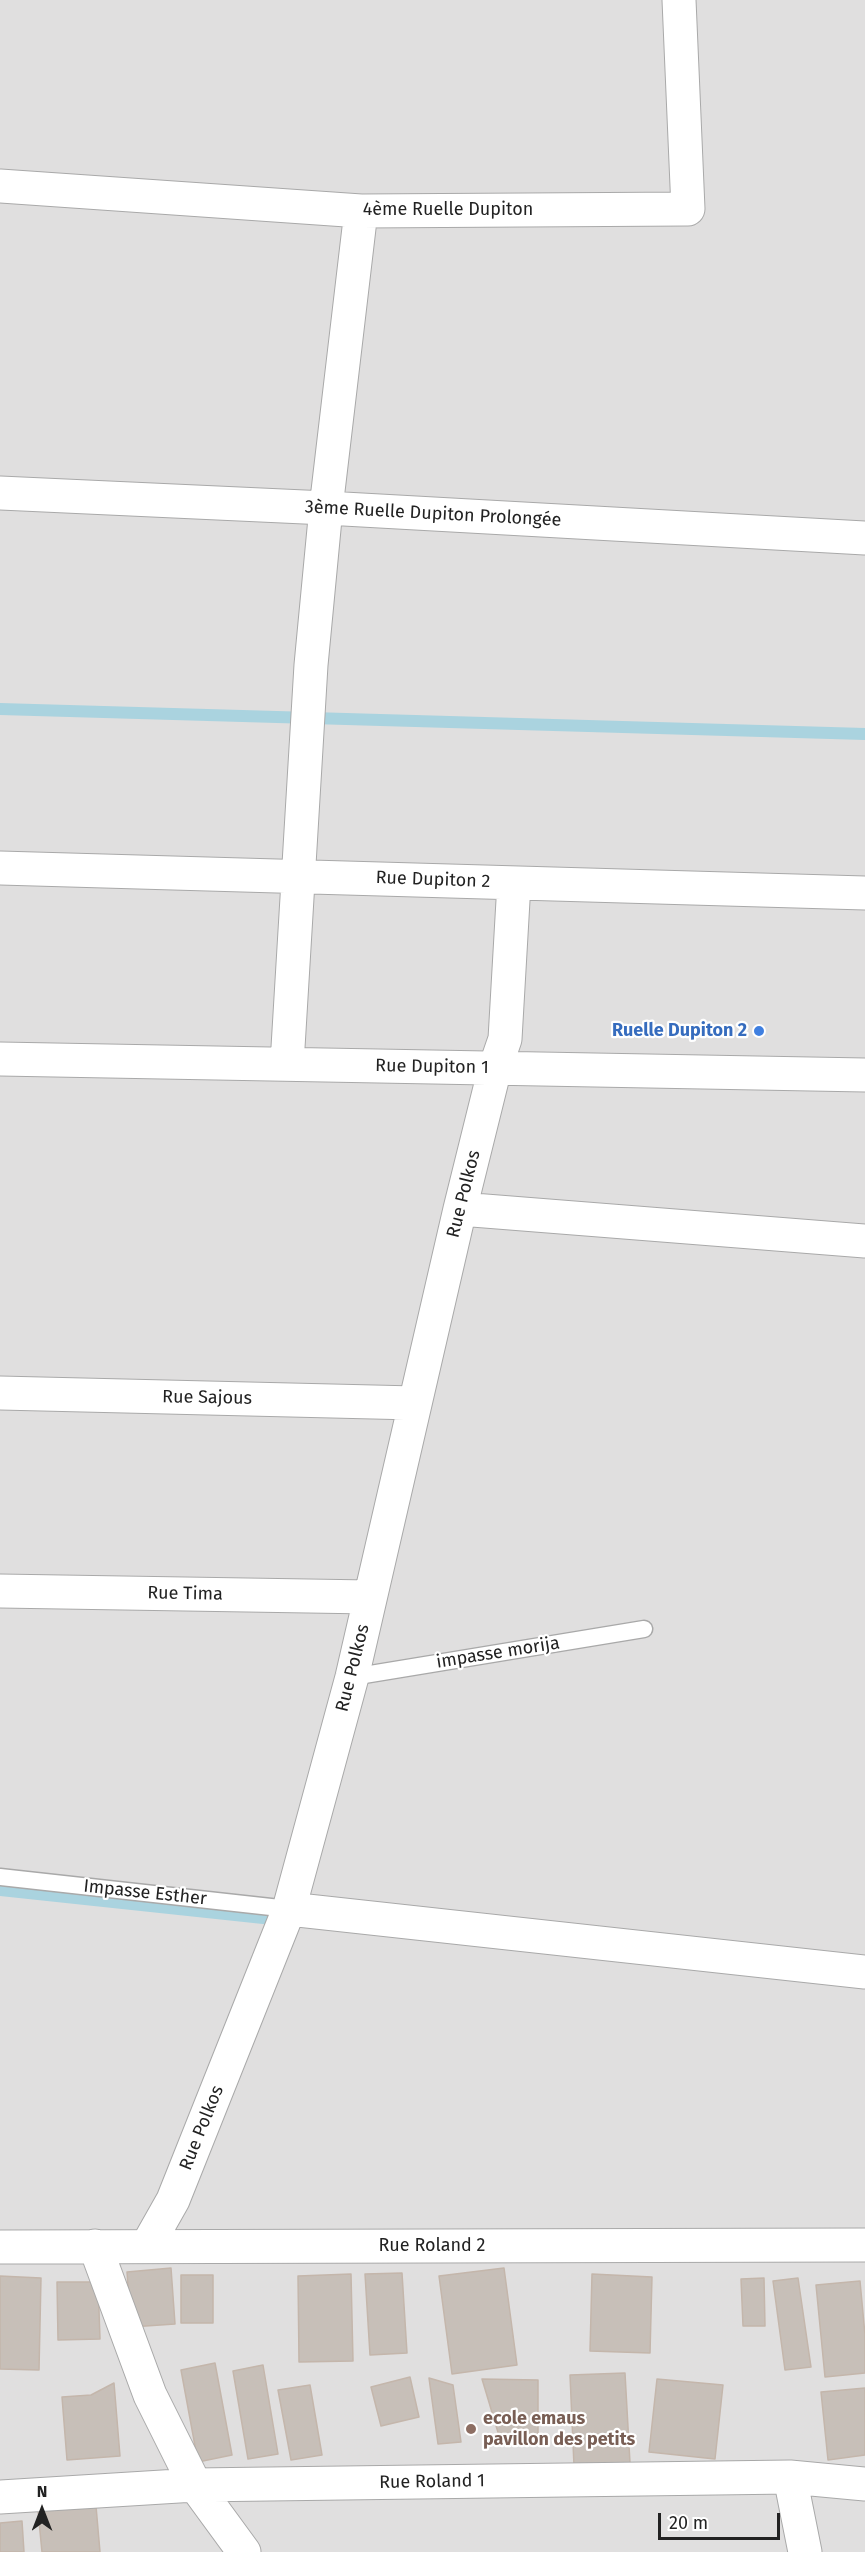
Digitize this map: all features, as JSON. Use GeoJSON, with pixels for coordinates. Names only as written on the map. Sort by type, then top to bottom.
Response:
{"type":"FeatureCollection","features":[{"type":"Feature","properties":{"kind":"street","name":"4ème Ruelle Dupiton"},"geometry":{"type":"LineString","coordinates":[[0,186],[361,211],[688,209],[679,0]]}},
{"type":"Feature","properties":{"kind":"street"},"geometry":{"type":"LineString","coordinates":[[287,1064],[311,665],[326,508],[361,211]]}},
{"type":"Feature","properties":{"kind":"street","name":"3ème Ruelle Dupiton Prolongée"},"geometry":{"type":"LineString","coordinates":[[0,493],[326,508],[865,538]]}},
{"type":"Feature","properties":{"kind":"street","name":"Rue Dupiton 2"},"geometry":{"type":"LineString","coordinates":[[0,868],[865,893]]}},
{"type":"Feature","properties":{"kind":"street","name":"Rue Polkos"},"geometry":{"type":"LineString","coordinates":[[147,2246],[173,2200],[286,1918],[352,1677],[460,1209],[495,1068],[505,1039],[514,883]]}},
{"type":"Feature","properties":{"kind":"street","name":"Rue Dupiton 1"},"geometry":{"type":"LineString","coordinates":[[0,1059],[865,1075]]}},
{"type":"Feature","properties":{"kind":"street"},"geometry":{"type":"LineString","coordinates":[[460,1209],[865,1241]]}},
{"type":"Feature","properties":{"kind":"street","name":"Rue Sajous"},"geometry":{"type":"LineString","coordinates":[[0,1393],[415,1403]]}},
{"type":"Feature","properties":{"kind":"street","name":"Rue Tima"},"geometry":{"type":"LineString","coordinates":[[0,1591],[370,1597]]}},
{"type":"Feature","properties":{"kind":"street"},"geometry":{"type":"LineString","coordinates":[[286,1918],[865,1972]]}},
{"type":"Feature","properties":{"kind":"street","name":"Rue Roland 2"},"geometry":{"type":"LineString","coordinates":[[0,2247],[865,2245]]}},
{"type":"Feature","properties":{"kind":"street"},"geometry":{"type":"LineString","coordinates":[[95,2246],[150,2395],[195,2485],[244,2552]]}},
{"type":"Feature","properties":{"kind":"street"},"geometry":{"type":"LineString","coordinates":[[790,2477],[805,2552]]}},
{"type":"Feature","properties":{"kind":"street","name":"Rue Roland 1"},"geometry":{"type":"LineString","coordinates":[[0,2497],[195,2485],[790,2477],[865,2484]]}},
{"type":"Feature","properties":{"kind":"lane","name":"impasse morija"},"geometry":{"type":"LineString","coordinates":[[352,1677],[645,1629]]}},
{"type":"Feature","properties":{"kind":"lane","name":"Impasse Esther"},"geometry":{"type":"LineString","coordinates":[[0,1877],[286,1918]]}},
{"type":"Feature","properties":{"kind":"shaded area"},"geometry":{"type":"Polygon","coordinates":[[[0,0],[865,0],[865,2552],[0,2552],[0,0]]]}},
{"type":"Feature","properties":{"kind":"building"},"geometry":{"type":"Polygon","coordinates":[[[171,2268],[175,2324],[131,2327],[127,2272],[171,2268]]]}},
{"type":"Feature","properties":{"kind":"building"},"geometry":{"type":"Polygon","coordinates":[[[504,2268],[517,2365],[452,2374],[439,2276],[504,2268]]]}},
{"type":"Feature","properties":{"kind":"building"},"geometry":{"type":"Polygon","coordinates":[[[402,2273],[407,2353],[370,2355],[365,2274],[402,2273]]]}},
{"type":"Feature","properties":{"kind":"building"},"geometry":{"type":"Polygon","coordinates":[[[351,2274],[353,2361],[299,2362],[298,2276],[351,2274]]]}},
{"type":"Feature","properties":{"kind":"building"},"geometry":{"type":"Polygon","coordinates":[[[592,2274],[652,2277],[650,2353],[590,2351],[592,2274]]]}},
{"type":"Feature","properties":{"kind":"building"},"geometry":{"type":"Polygon","coordinates":[[[181,2275],[213,2275],[213,2323],[181,2323],[181,2275]]]}},
{"type":"Feature","properties":{"kind":"building"},"geometry":{"type":"Polygon","coordinates":[[[0,2276],[41,2278],[39,2370],[0,2369],[0,2276]]]}},
{"type":"Feature","properties":{"kind":"building"},"geometry":{"type":"Polygon","coordinates":[[[764,2278],[765,2326],[743,2326],[741,2279],[764,2278]]]}},
{"type":"Feature","properties":{"kind":"building"},"geometry":{"type":"Polygon","coordinates":[[[798,2278],[811,2367],[785,2370],[773,2281],[798,2278]]]}},
{"type":"Feature","properties":{"kind":"building"},"geometry":{"type":"Polygon","coordinates":[[[860,2281],[865,2335],[865,2373],[825,2377],[816,2285],[860,2281]]]}},
{"type":"Feature","properties":{"kind":"building"},"geometry":{"type":"Polygon","coordinates":[[[57,2282],[98,2282],[100,2339],[58,2340],[57,2282]]]}},
{"type":"Feature","properties":{"kind":"building"},"geometry":{"type":"Polygon","coordinates":[[[215,2363],[232,2455],[198,2462],[181,2370],[215,2363]]]}},
{"type":"Feature","properties":{"kind":"building"},"geometry":{"type":"Polygon","coordinates":[[[263,2365],[278,2454],[248,2459],[233,2371],[263,2365]]]}},
{"type":"Feature","properties":{"kind":"building"},"geometry":{"type":"Polygon","coordinates":[[[625,2373],[630,2463],[574,2466],[570,2375],[625,2373]]]}},
{"type":"Feature","properties":{"kind":"building"},"geometry":{"type":"Polygon","coordinates":[[[410,2377],[419,2417],[381,2426],[371,2387],[410,2377]]]}},
{"type":"Feature","properties":{"kind":"building"},"geometry":{"type":"Polygon","coordinates":[[[429,2378],[453,2385],[461,2442],[438,2444],[429,2378]]]}},
{"type":"Feature","properties":{"kind":"building"},"geometry":{"type":"Polygon","coordinates":[[[482,2379],[538,2380],[538,2439],[500,2439],[482,2379]]]}},
{"type":"Feature","properties":{"kind":"building"},"geometry":{"type":"Polygon","coordinates":[[[657,2379],[723,2385],[715,2459],[649,2452],[657,2379]]]}},
{"type":"Feature","properties":{"kind":"building"},"geometry":{"type":"Polygon","coordinates":[[[114,2383],[120,2456],[67,2460],[62,2397],[91,2395],[114,2383]]]}},
{"type":"Feature","properties":{"kind":"building"},"geometry":{"type":"Polygon","coordinates":[[[310,2385],[322,2455],[291,2460],[278,2390],[310,2385]]]}},
{"type":"Feature","properties":{"kind":"building"},"geometry":{"type":"Polygon","coordinates":[[[865,2388],[865,2455],[828,2460],[821,2392],[865,2388]]]}},
{"type":"Feature","properties":{"kind":"building"},"geometry":{"type":"Polygon","coordinates":[[[96,2506],[100,2552],[42,2552],[38,2511],[96,2506]]]}},
{"type":"Feature","properties":{"kind":"building"},"geometry":{"type":"Polygon","coordinates":[[[22,2521],[24,2552],[0,2552],[0,2523],[22,2521]]]}},
{"type":"Feature","properties":{"kind":"waterway"},"geometry":{"type":"LineString","coordinates":[[0,709],[865,734]]}},
{"type":"Feature","properties":{"kind":"waterway"},"geometry":{"type":"LineString","coordinates":[[0,1890],[282,1920]]}},
{"type":"Feature","properties":{"kind":"place","name":"Ruelle Dupiton 2"},"geometry":{"type":"Point","coordinates":[759,1031]}},
{"type":"Feature","properties":{"kind":"place","name":"ecole emaus pavillon des petits"},"geometry":{"type":"Point","coordinates":[471,2429]}}]}
